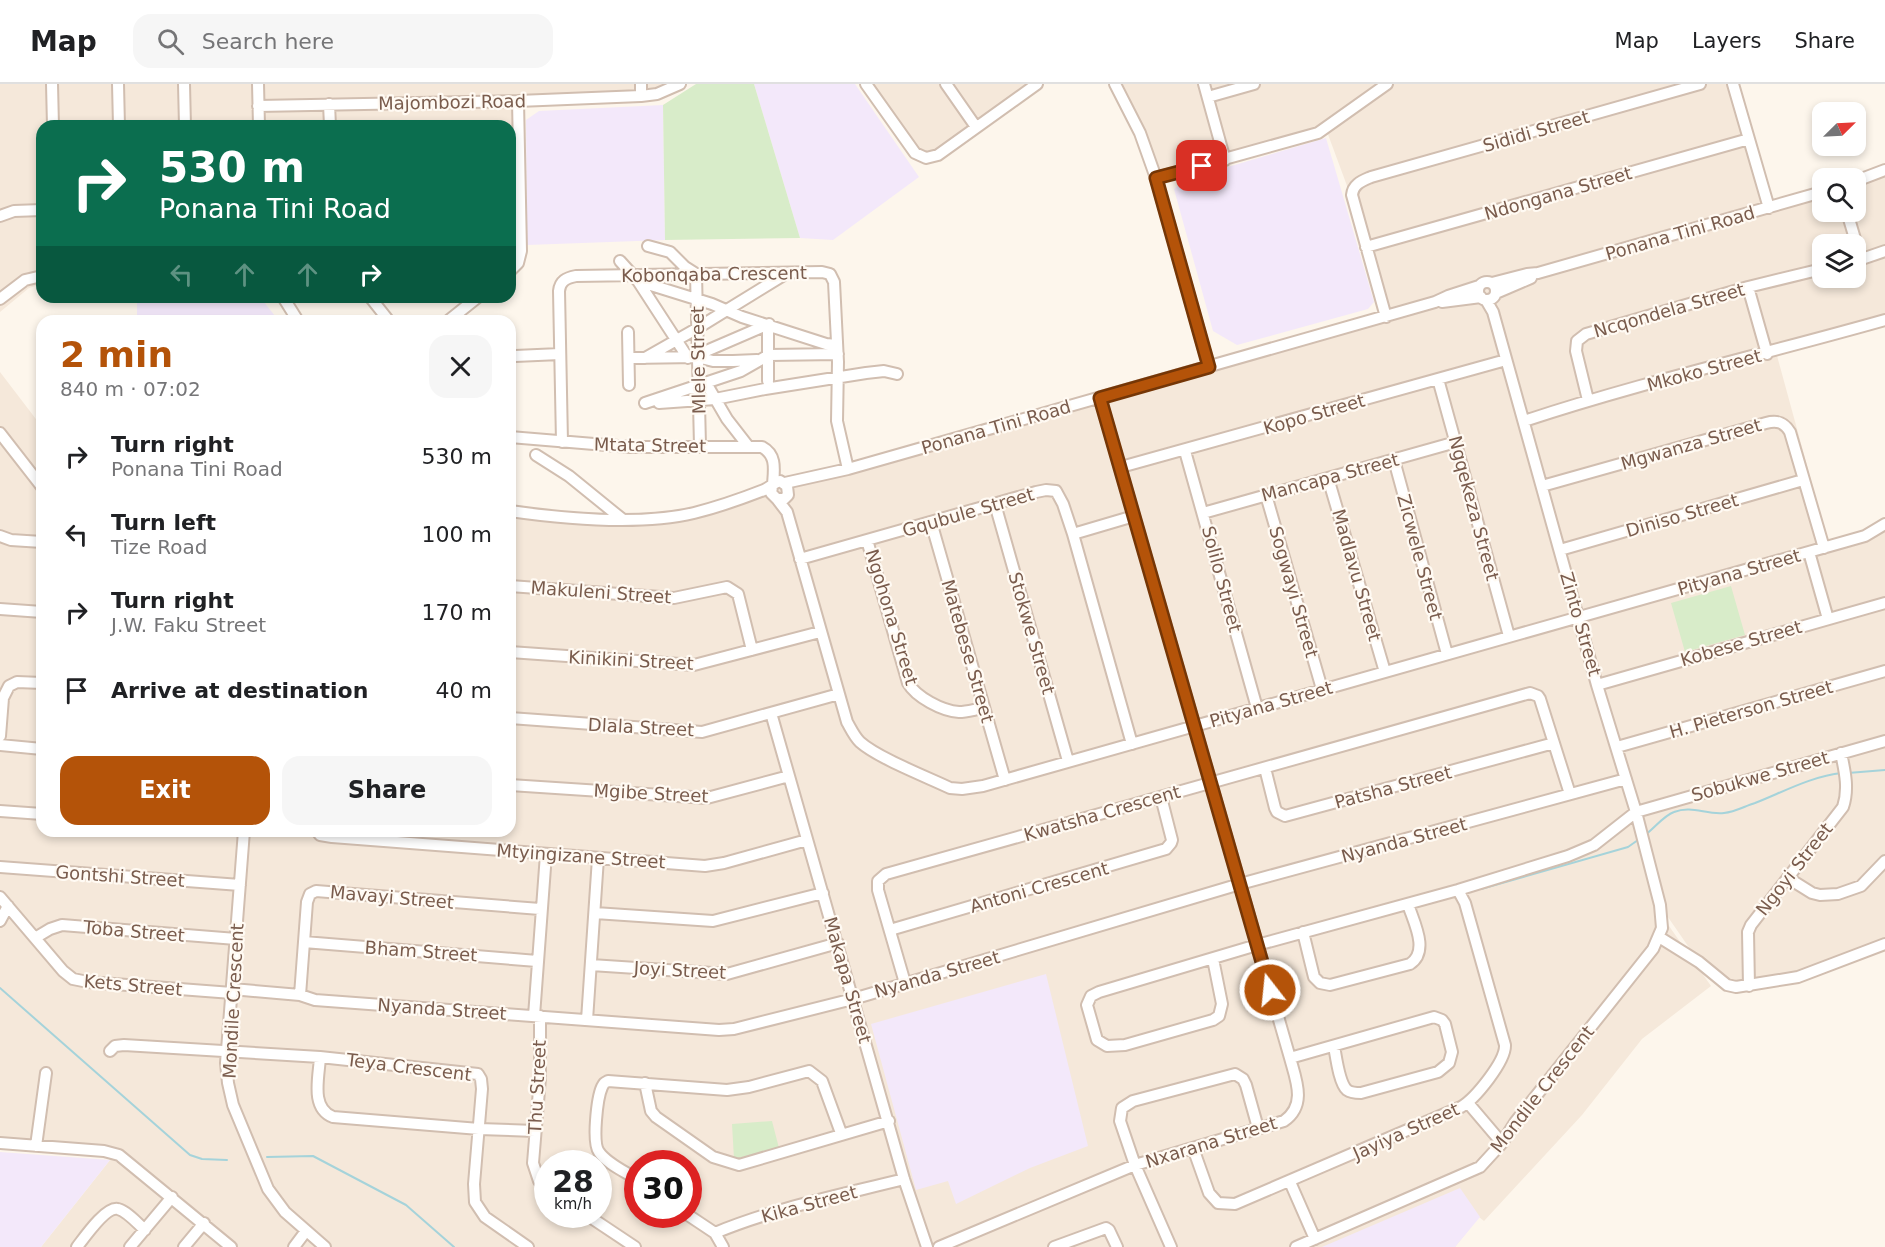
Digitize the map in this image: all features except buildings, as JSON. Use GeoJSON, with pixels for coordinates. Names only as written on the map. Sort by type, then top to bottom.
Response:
{"type":"FeatureCollection","features":[{"type":"Feature","properties":{"kind":"street"},"geometry":{"type":"LineString","coordinates":[[52,84],[53,120]]}},
{"type":"Feature","properties":{"kind":"street"},"geometry":{"type":"LineString","coordinates":[[118,84],[119,120]]}},
{"type":"Feature","properties":{"kind":"street"},"geometry":{"type":"LineString","coordinates":[[184,84],[185,120]]}},
{"type":"Feature","properties":{"kind":"street"},"geometry":{"type":"LineString","coordinates":[[258,84],[259,120]]}},
{"type":"Feature","properties":{"kind":"street"},"geometry":{"type":"LineString","coordinates":[[641,84],[641,96]]}},
{"type":"Feature","properties":{"kind":"street","name":"Majombozi Road"},"geometry":{"type":"LineString","coordinates":[[258,106],[641,96],[657,94],[680,84]]}},
{"type":"Feature","properties":{"kind":"street"},"geometry":{"type":"LineString","coordinates":[[866,84],[908,145],[922,157],[934,157],[1032,86]]}},
{"type":"Feature","properties":{"kind":"street"},"geometry":{"type":"LineString","coordinates":[[946,84],[976,127]]}},
{"type":"Feature","properties":{"kind":"street"},"geometry":{"type":"LineString","coordinates":[[1115,84],[1140,133],[1156,178],[1209,367]]}},
{"type":"Feature","properties":{"kind":"street"},"geometry":{"type":"LineString","coordinates":[[1204,84],[1225,160]]}},
{"type":"Feature","properties":{"kind":"street"},"geometry":{"type":"LineString","coordinates":[[1208,97],[1254,84]]}},
{"type":"Feature","properties":{"kind":"street"},"geometry":{"type":"LineString","coordinates":[[1156,178],[1318,133],[1387,84]]}},
{"type":"Feature","properties":{"kind":"street","name":"Sididi Street"},"geometry":{"type":"LineString","coordinates":[[1366,247],[1352,195],[1355,186],[1371,177],[1700,84]]}},
{"type":"Feature","properties":{"kind":"street"},"geometry":{"type":"LineString","coordinates":[[1733,84],[1769,208]]}},
{"type":"Feature","properties":{"kind":"street"},"geometry":{"type":"LineString","coordinates":[[516,148],[518,101]]}},
{"type":"Feature","properties":{"kind":"street"},"geometry":{"type":"LineString","coordinates":[[329,104],[330,120]]}},
{"type":"Feature","properties":{"kind":"street","name":"Ndongana Street"},"geometry":{"type":"LineString","coordinates":[[1366,247],[1749,139]]}},
{"type":"Feature","properties":{"kind":"street"},"geometry":{"type":"LineString","coordinates":[[1866,177],[1885,170]]}},
{"type":"Feature","properties":{"kind":"street","name":"Ponana Tini Road"},"geometry":{"type":"LineString","coordinates":[[1435,302],[1490,294],[1527,274],[1538,273],[1812,195]]}},
{"type":"Feature","properties":{"kind":"street"},"geometry":{"type":"LineString","coordinates":[[0,216],[14,211],[36,210]]}},
{"type":"Feature","properties":{"kind":"street"},"geometry":{"type":"LineString","coordinates":[[516,236],[520,257],[516,263]]}},
{"type":"Feature","properties":{"kind":"street"},"geometry":{"type":"LineString","coordinates":[[648,246],[670,252],[684,267],[696,274]]}},
{"type":"Feature","properties":{"kind":"street"},"geometry":{"type":"LineString","coordinates":[[1366,247],[1386,317]]}},
{"type":"Feature","properties":{"kind":"street"},"geometry":{"type":"LineString","coordinates":[[1866,257],[1885,251]]}},
{"type":"Feature","properties":{"kind":"street"},"geometry":{"type":"LineString","coordinates":[[620,261],[635,278],[678,340],[694,357]]}},
{"type":"Feature","properties":{"kind":"street"},"geometry":{"type":"LineString","coordinates":[[645,358],[803,265]]}},
{"type":"Feature","properties":{"kind":"street","name":"Ncqondela Street"},"geometry":{"type":"LineString","coordinates":[[1588,400],[1576,351],[1577,341],[1586,334],[1748,287],[1812,271]]}},
{"type":"Feature","properties":{"kind":"street","name":"Kobonqaba Crescent"},"geometry":{"type":"LineString","coordinates":[[562,442],[559,291],[562,282],[576,276],[635,278],[696,274],[822,272],[832,276],[834,286],[838,430],[848,469]]}},
{"type":"Feature","properties":{"kind":"street","name":"Mlele Street"},"geometry":{"type":"LineString","coordinates":[[696,274],[694,357],[702,384],[698,401],[700,446]]}},
{"type":"Feature","properties":{"kind":"street"},"geometry":{"type":"LineString","coordinates":[[0,299],[26,280],[36,278]]}},
{"type":"Feature","properties":{"kind":"street"},"geometry":{"type":"LineString","coordinates":[[635,278],[826,344],[837,350]]}},
{"type":"Feature","properties":{"kind":"street","name":"Ponana Tini Road"},"geometry":{"type":"LineString","coordinates":[[516,511],[623,520],[664,519],[693,513],[780,491],[833,473],[1386,317],[1479,286]]}},
{"type":"Feature","properties":{"kind":"street","name":"Zinto Street"},"geometry":{"type":"LineString","coordinates":[[1479,286],[1478,292],[1490,294],[1506,360],[1578,618],[1636,812],[1660,905],[1662,928],[1659,937]]}},
{"type":"Feature","properties":{"kind":"street"},"geometry":{"type":"LineString","coordinates":[[1748,287],[1767,354]]}},
{"type":"Feature","properties":{"kind":"street"},"geometry":{"type":"LineString","coordinates":[[375,303],[384,315]]}},
{"type":"Feature","properties":{"kind":"street"},"geometry":{"type":"LineString","coordinates":[[456,315],[470,303]]}},
{"type":"Feature","properties":{"kind":"street","name":"Mkoko Street"},"geometry":{"type":"LineString","coordinates":[[1524,422],[1588,400],[1767,354],[1885,320]]}},
{"type":"Feature","properties":{"kind":"street"},"geometry":{"type":"LineString","coordinates":[[694,357],[769,326]]}},
{"type":"Feature","properties":{"kind":"street"},"geometry":{"type":"LineString","coordinates":[[768,381],[766,357],[769,326]]}},
{"type":"Feature","properties":{"kind":"street"},"geometry":{"type":"LineString","coordinates":[[628,332],[629,385]]}},
{"type":"Feature","properties":{"kind":"street"},"geometry":{"type":"LineString","coordinates":[[629,358],[694,357],[733,362],[837,350]]}},
{"type":"Feature","properties":{"kind":"street"},"geometry":{"type":"LineString","coordinates":[[516,356],[560,354]]}},
{"type":"Feature","properties":{"kind":"street"},"geometry":{"type":"LineString","coordinates":[[645,403],[741,370],[766,357]]}},
{"type":"Feature","properties":{"kind":"street","name":"Kopo Street"},"geometry":{"type":"LineString","coordinates":[[1121,468],[1506,360]]}},
{"type":"Feature","properties":{"kind":"street"},"geometry":{"type":"LineString","coordinates":[[659,403],[715,399],[884,371],[897,374]]}},
{"type":"Feature","properties":{"kind":"street","name":"Ngqekeza Street"},"geometry":{"type":"LineString","coordinates":[[1438,379],[1509,636]]}},
{"type":"Feature","properties":{"kind":"street"},"geometry":{"type":"LineString","coordinates":[[702,384],[747,446]]}},
{"type":"Feature","properties":{"kind":"street","name":"Nxarana Street"},"geometry":{"type":"LineString","coordinates":[[939,1247],[1135,1165],[1284,1121],[1293,1113],[1297,1105],[1299,1094],[1290,1058],[1100,398]]}},
{"type":"Feature","properties":{"kind":"street","name":"Mgwanza Street"},"geometry":{"type":"LineString","coordinates":[[1542,486],[1777,421],[1787,426],[1790,432],[1824,548]]}},
{"type":"Feature","properties":{"kind":"street"},"geometry":{"type":"LineString","coordinates":[[0,433],[36,478]]}},
{"type":"Feature","properties":{"kind":"street","name":"Mtata Street"},"geometry":{"type":"LineString","coordinates":[[516,438],[647,448],[762,447],[768,450],[780,491]]}},
{"type":"Feature","properties":{"kind":"street","name":"Mancapa Street"},"geometry":{"type":"LineString","coordinates":[[1203,513],[1456,442]]}},
{"type":"Feature","properties":{"kind":"street","name":"Solilo Street"},"geometry":{"type":"LineString","coordinates":[[1185,451],[1257,708]]}},
{"type":"Feature","properties":{"kind":"street"},"geometry":{"type":"LineString","coordinates":[[536,455],[569,476],[623,520]]}},
{"type":"Feature","properties":{"kind":"street","name":"Zicwele Street"},"geometry":{"type":"LineString","coordinates":[[1394,460],[1447,654]]}},
{"type":"Feature","properties":{"kind":"street","name":"Madlavu Street"},"geometry":{"type":"LineString","coordinates":[[1328,478],[1385,672]]}},
{"type":"Feature","properties":{"kind":"street","name":"Diniso Street"},"geometry":{"type":"LineString","coordinates":[[1560,550],[1803,480]]}},
{"type":"Feature","properties":{"kind":"street","name":"Gqubule Street"},"geometry":{"type":"LineString","coordinates":[[800,559],[1036,492],[1052,490],[1060,496],[1073,534],[1132,744]]}},
{"type":"Feature","properties":{"kind":"street","name":"Pityana Street"},"geometry":{"type":"LineString","coordinates":[[780,491],[820,632],[853,733],[858,740],[874,752],[950,788],[972,788],[1005,780],[1824,548],[1865,536],[1885,524]]}},
{"type":"Feature","properties":{"kind":"street","name":"Sogwayi Street"},"geometry":{"type":"LineString","coordinates":[[1266,495],[1322,689]]}},
{"type":"Feature","properties":{"kind":"street","name":"Stokwe Street"},"geometry":{"type":"LineString","coordinates":[[995,504],[1068,761]]}},
{"type":"Feature","properties":{"kind":"street"},"geometry":{"type":"LineString","coordinates":[[1073,534],[1134,516]]}},
{"type":"Feature","properties":{"kind":"street","name":"Matebese Street"},"geometry":{"type":"LineString","coordinates":[[931,522],[1005,780]]}},
{"type":"Feature","properties":{"kind":"street"},"geometry":{"type":"LineString","coordinates":[[0,536],[11,540],[36,542]]}},
{"type":"Feature","properties":{"kind":"street","name":"Ngohona Street"},"geometry":{"type":"LineString","coordinates":[[867,540],[908,683],[912,689],[950,710],[962,712],[984,708]]}},
{"type":"Feature","properties":{"kind":"street"},"geometry":{"type":"LineString","coordinates":[[1809,552],[1828,619]]}},
{"type":"Feature","properties":{"kind":"street","name":"Makuleni Street"},"geometry":{"type":"LineString","coordinates":[[516,586],[663,598],[680,597],[727,587],[738,594],[752,650]]}},
{"type":"Feature","properties":{"kind":"street","name":"Kobese Street"},"geometry":{"type":"LineString","coordinates":[[1597,684],[1885,603]]}},
{"type":"Feature","properties":{"kind":"street"},"geometry":{"type":"LineString","coordinates":[[0,609],[36,612]]}},
{"type":"Feature","properties":{"kind":"street","name":"Kinikini Street"},"geometry":{"type":"LineString","coordinates":[[516,652],[682,665],[704,663],[820,632]]}},
{"type":"Feature","properties":{"kind":"street","name":"H. Pieterson Street"},"geometry":{"type":"LineString","coordinates":[[1617,747],[1885,671]]}},
{"type":"Feature","properties":{"kind":"street"},"geometry":{"type":"LineString","coordinates":[[0,736],[5,693],[13,683],[36,682]]}},
{"type":"Feature","properties":{"kind":"street"},"geometry":{"type":"LineString","coordinates":[[0,683],[5,693]]}},
{"type":"Feature","properties":{"kind":"street","name":"Kwatsha Crescent"},"geometry":{"type":"LineString","coordinates":[[905,983],[878,885],[886,874],[1530,693],[1540,699],[1570,794]]}},
{"type":"Feature","properties":{"kind":"street","name":"Dlala Street"},"geometry":{"type":"LineString","coordinates":[[516,718],[695,732],[839,694]]}},
{"type":"Feature","properties":{"kind":"street","name":"Makapa Street"},"geometry":{"type":"LineString","coordinates":[[771,713],[904,1179],[927,1247]]}},
{"type":"Feature","properties":{"kind":"street","name":"Sobukwe Street"},"geometry":{"type":"LineString","coordinates":[[1636,812],[1885,741]]}},
{"type":"Feature","properties":{"kind":"street","name":"Patsha Street"},"geometry":{"type":"LineString","coordinates":[[1265,768],[1275,808],[1277,812],[1285,816],[1554,743]]}},
{"type":"Feature","properties":{"kind":"street"},"geometry":{"type":"LineString","coordinates":[[0,745],[36,748]]}},
{"type":"Feature","properties":{"kind":"street","name":"Ngoyi Street"},"geometry":{"type":"LineString","coordinates":[[1749,986],[1748,932],[1755,918],[1843,807],[1846,785],[1841,753]]}},
{"type":"Feature","properties":{"kind":"street","name":"Mgibe Street"},"geometry":{"type":"LineString","coordinates":[[516,785],[707,798],[789,776]]}},
{"type":"Feature","properties":{"kind":"street","name":"Nyanda Street"},"geometry":{"type":"LineString","coordinates":[[232,991],[726,1030],[853,999],[1240,884],[1626,779]]}},
{"type":"Feature","properties":{"kind":"street","name":"Antoni Crescent"},"geometry":{"type":"LineString","coordinates":[[890,930],[1160,852],[1168,848],[1171,843],[1161,797]]}},
{"type":"Feature","properties":{"kind":"street"},"geometry":{"type":"LineString","coordinates":[[0,811],[36,814]]}},
{"type":"Feature","properties":{"kind":"street"},"geometry":{"type":"LineString","coordinates":[[1213,958],[1222,1004],[1219,1016],[1213,1020],[1125,1046],[1107,1046],[1097,1040],[1087,1005],[1091,996],[1213,958],[1257,945],[1458,890],[1584,850],[1604,838],[1636,812]]}},
{"type":"Feature","properties":{"kind":"street","name":"Mondile Crescent"},"geometry":{"type":"LineString","coordinates":[[244,837],[227,1051],[228,1083],[233,1105],[268,1189],[278,1203],[325,1247]]}},
{"type":"Feature","properties":{"kind":"street","name":"Mtyingizane Street"},"geometry":{"type":"LineString","coordinates":[[332,837],[710,866],[807,840]]}},
{"type":"Feature","properties":{"kind":"street","name":"Thu Street"},"geometry":{"type":"LineString","coordinates":[[534,1166],[540,1077],[537,961],[546,854]]}},
{"type":"Feature","properties":{"kind":"street"},"geometry":{"type":"LineString","coordinates":[[587,1020],[598,858]]}},
{"type":"Feature","properties":{"kind":"street"},"geometry":{"type":"LineString","coordinates":[[1788,878],[1820,895],[1838,894],[1861,886],[1885,861]]}},
{"type":"Feature","properties":{"kind":"street","name":"Gontshi Street"},"geometry":{"type":"LineString","coordinates":[[0,867],[240,885]]}},
{"type":"Feature","properties":{"kind":"street","name":"Jayiya Street"},"geometry":{"type":"LineString","coordinates":[[1192,1148],[1209,1193],[1218,1203],[1235,1204],[1468,1103],[1504,1056],[1505,1045],[1465,903],[1458,890]]}},
{"type":"Feature","properties":{"kind":"street","name":"Mavayi Street"},"geometry":{"type":"LineString","coordinates":[[300,995],[307,902],[310,894],[316,891],[540,909]]}},
{"type":"Feature","properties":{"kind":"street"},"geometry":{"type":"LineString","coordinates":[[595,913],[713,921],[823,893]]}},
{"type":"Feature","properties":{"kind":"street","name":"Kets Street"},"geometry":{"type":"LineString","coordinates":[[0,897],[63,971],[78,981],[232,991]]}},
{"type":"Feature","properties":{"kind":"street"},"geometry":{"type":"LineString","coordinates":[[1303,932],[1314,977],[1324,985],[1410,964],[1418,956],[1420,943],[1408,904]]}},
{"type":"Feature","properties":{"kind":"street"},"geometry":{"type":"LineString","coordinates":[[0,921],[8,906]]}},
{"type":"Feature","properties":{"kind":"street","name":"Toba Street"},"geometry":{"type":"LineString","coordinates":[[35,938],[62,925],[236,939]]}},
{"type":"Feature","properties":{"kind":"street"},"geometry":{"type":"LineString","coordinates":[[1659,937],[1699,962],[1727,985],[1736,987],[1798,977],[1885,944]]}},
{"type":"Feature","properties":{"kind":"street","name":"Mondile Crescent"},"geometry":{"type":"LineString","coordinates":[[1296,1247],[1480,1167],[1502,1143],[1516,1121],[1653,949],[1659,937]]}},
{"type":"Feature","properties":{"kind":"street","name":"Bham Street"},"geometry":{"type":"LineString","coordinates":[[304,942],[537,961]]}},
{"type":"Feature","properties":{"kind":"street","name":"Joyi Street"},"geometry":{"type":"LineString","coordinates":[[591,965],[727,974],[838,943]]}},
{"type":"Feature","properties":{"kind":"street"},"geometry":{"type":"LineString","coordinates":[[1290,1058],[1431,1017],[1438,1017],[1445,1024],[1452,1055],[1444,1068],[1361,1093],[1349,1092],[1343,1085],[1334,1046]]}},
{"type":"Feature","properties":{"kind":"street","name":"Teya Crescent"},"geometry":{"type":"LineString","coordinates":[[110,1051],[114,1046],[124,1045],[227,1051],[320,1057],[478,1074],[483,1085],[474,1184],[475,1202],[485,1218],[528,1247]]}},
{"type":"Feature","properties":{"kind":"street","name":"Teya Crescent"},"geometry":{"type":"LineString","coordinates":[[320,1057],[318,1098],[321,1108],[329,1116],[479,1129],[535,1131]]}},
{"type":"Feature","properties":{"kind":"street"},"geometry":{"type":"LineString","coordinates":[[624,1170],[600,1154],[596,1142],[600,1095],[604,1083],[612,1081],[727,1090],[750,1087],[809,1071],[822,1081],[841,1133]]}},
{"type":"Feature","properties":{"kind":"street"},"geometry":{"type":"LineString","coordinates":[[36,1146],[46,1073]]}},
{"type":"Feature","properties":{"kind":"street"},"geometry":{"type":"LineString","coordinates":[[1169,1246],[1135,1165],[1119,1115],[1125,1105],[1234,1074],[1243,1079],[1246,1085],[1258,1128]]}},
{"type":"Feature","properties":{"kind":"street"},"geometry":{"type":"LineString","coordinates":[[645,1083],[651,1111],[656,1118],[713,1157],[734,1165],[751,1163],[841,1133],[889,1121]]}},
{"type":"Feature","properties":{"kind":"street"},"geometry":{"type":"LineString","coordinates":[[1468,1103],[1502,1143]]}},
{"type":"Feature","properties":{"kind":"street"},"geometry":{"type":"LineString","coordinates":[[0,1143],[104,1151],[119,1155],[231,1247]]}},
{"type":"Feature","properties":{"kind":"street","name":"Kika Street"},"geometry":{"type":"LineString","coordinates":[[715,1233],[734,1225],[824,1199],[904,1179]]}},
{"type":"Feature","properties":{"kind":"street"},"geometry":{"type":"LineString","coordinates":[[1290,1182],[1315,1239]]}},
{"type":"Feature","properties":{"kind":"street"},"geometry":{"type":"LineString","coordinates":[[130,1247],[172,1197]]}},
{"type":"Feature","properties":{"kind":"street"},"geometry":{"type":"LineString","coordinates":[[77,1247],[105,1213],[114,1209],[120,1209],[145,1230]]}},
{"type":"Feature","properties":{"kind":"street"},"geometry":{"type":"LineString","coordinates":[[184,1247],[204,1223]]}},
{"type":"Feature","properties":{"kind":"street"},"geometry":{"type":"LineString","coordinates":[[702,1224],[715,1233],[723,1247]]}},
{"type":"Feature","properties":{"kind":"street"},"geometry":{"type":"LineString","coordinates":[[606,1228],[635,1247]]}},
{"type":"Feature","properties":{"kind":"street"},"geometry":{"type":"LineString","coordinates":[[1054,1247],[1106,1228],[1117,1247]]}},
{"type":"Feature","properties":{"kind":"street"},"geometry":{"type":"LineString","coordinates":[[294,1247],[306,1231]]}},
{"type":"Feature","properties":{"kind":"shaded area"},"geometry":{"type":"Polygon","coordinates":[[[0,84],[680,84],[666,91],[518,101],[521,235],[516,235],[516,120],[36,120],[36,286],[29,288],[0,312],[0,84]]]}},
{"type":"Feature","properties":{"kind":"shaded area"},"geometry":{"type":"Polygon","coordinates":[[[754,84],[855,84],[919,177],[833,240],[800,238],[754,84]]]}},
{"type":"Feature","properties":{"kind":"shaded area"},"geometry":{"type":"Polygon","coordinates":[[[866,84],[1037,84],[938,155],[922,157],[866,84]]]}},
{"type":"Feature","properties":{"kind":"shaded area"},"geometry":{"type":"Polygon","coordinates":[[[1115,84],[1733,84],[1769,208],[1812,195],[1812,222],[1866,222],[1866,177],[1885,170],[1885,320],[1776,352],[1829,546],[1885,524],[1885,944],[1808,974],[1736,987],[1699,962],[1661,907],[1662,916],[1711,986],[1642,1039],[1582,1115],[1484,1221],[1479,1217],[1455,1247],[41,1247],[110,1160],[100,1151],[0,1143],[0,372],[36,419],[36,837],[516,837],[516,511],[626,520],[731,502],[1386,317],[1353,202],[1326,129],[1156,178],[1115,84]]]}},
{"type":"Feature","properties":{"kind":"shaded area"},"geometry":{"type":"Polygon","coordinates":[[[663,105],[665,240],[527,245],[526,120],[539,111],[663,105]]]}},
{"type":"Feature","properties":{"kind":"shaded area"},"geometry":{"type":"Polygon","coordinates":[[[1326,138],[1374,302],[1368,309],[1237,345],[1213,331],[1174,189],[1187,179],[1326,138]]]}},
{"type":"Feature","properties":{"kind":"shaded area"},"geometry":{"type":"Polygon","coordinates":[[[137,303],[265,303],[274,315],[137,315],[137,303]]]}},
{"type":"Feature","properties":{"kind":"shaded area"},"geometry":{"type":"Polygon","coordinates":[[[1046,974],[1088,1146],[1030,1168],[956,1204],[948,1181],[916,1190],[871,1024],[1046,974]]]}},
{"type":"Feature","properties":{"kind":"shaded area"},"geometry":{"type":"Polygon","coordinates":[[[0,1152],[110,1160],[41,1247],[0,1247],[0,1152]]]}},
{"type":"Feature","properties":{"kind":"shaded area"},"geometry":{"type":"Polygon","coordinates":[[[1460,1188],[1480,1217],[1455,1247],[1322,1247],[1460,1188]]]}},
{"type":"Feature","properties":{"kind":"green space"},"geometry":{"type":"Polygon","coordinates":[[[696,84],[754,84],[800,238],[665,240],[663,105],[696,84]]]}},
{"type":"Feature","properties":{"kind":"green space"},"geometry":{"type":"Polygon","coordinates":[[[1731,586],[1745,635],[1685,652],[1671,603],[1731,586]]]}},
{"type":"Feature","properties":{"kind":"green space"},"geometry":{"type":"Polygon","coordinates":[[[772,1121],[779,1148],[734,1159],[732,1124],[772,1121]]]}},
{"type":"Feature","properties":{"kind":"waterway"},"geometry":{"type":"LineString","coordinates":[[1848,773],[1885,770]]}},
{"type":"Feature","properties":{"kind":"waterway"},"geometry":{"type":"LineString","coordinates":[[1645,835],[1666,816],[1674,812],[1687,809],[1717,813],[1728,812],[1809,781],[1842,773]]}},
{"type":"Feature","properties":{"kind":"waterway"},"geometry":{"type":"LineString","coordinates":[[1481,889],[1628,847],[1638,840]]}},
{"type":"Feature","properties":{"kind":"waterway"},"geometry":{"type":"LineString","coordinates":[[0,988],[190,1155],[202,1159],[227,1160]]}},
{"type":"Feature","properties":{"kind":"waterway"},"geometry":{"type":"LineString","coordinates":[[267,1157],[313,1156],[406,1205],[454,1247]]}},
{"type":"Feature","properties":{"kind":"route"},"geometry":{"type":"LineString","coordinates":[[1202,166],[1156,178],[1209,367],[1100,398],[1270,990]]}}]}
